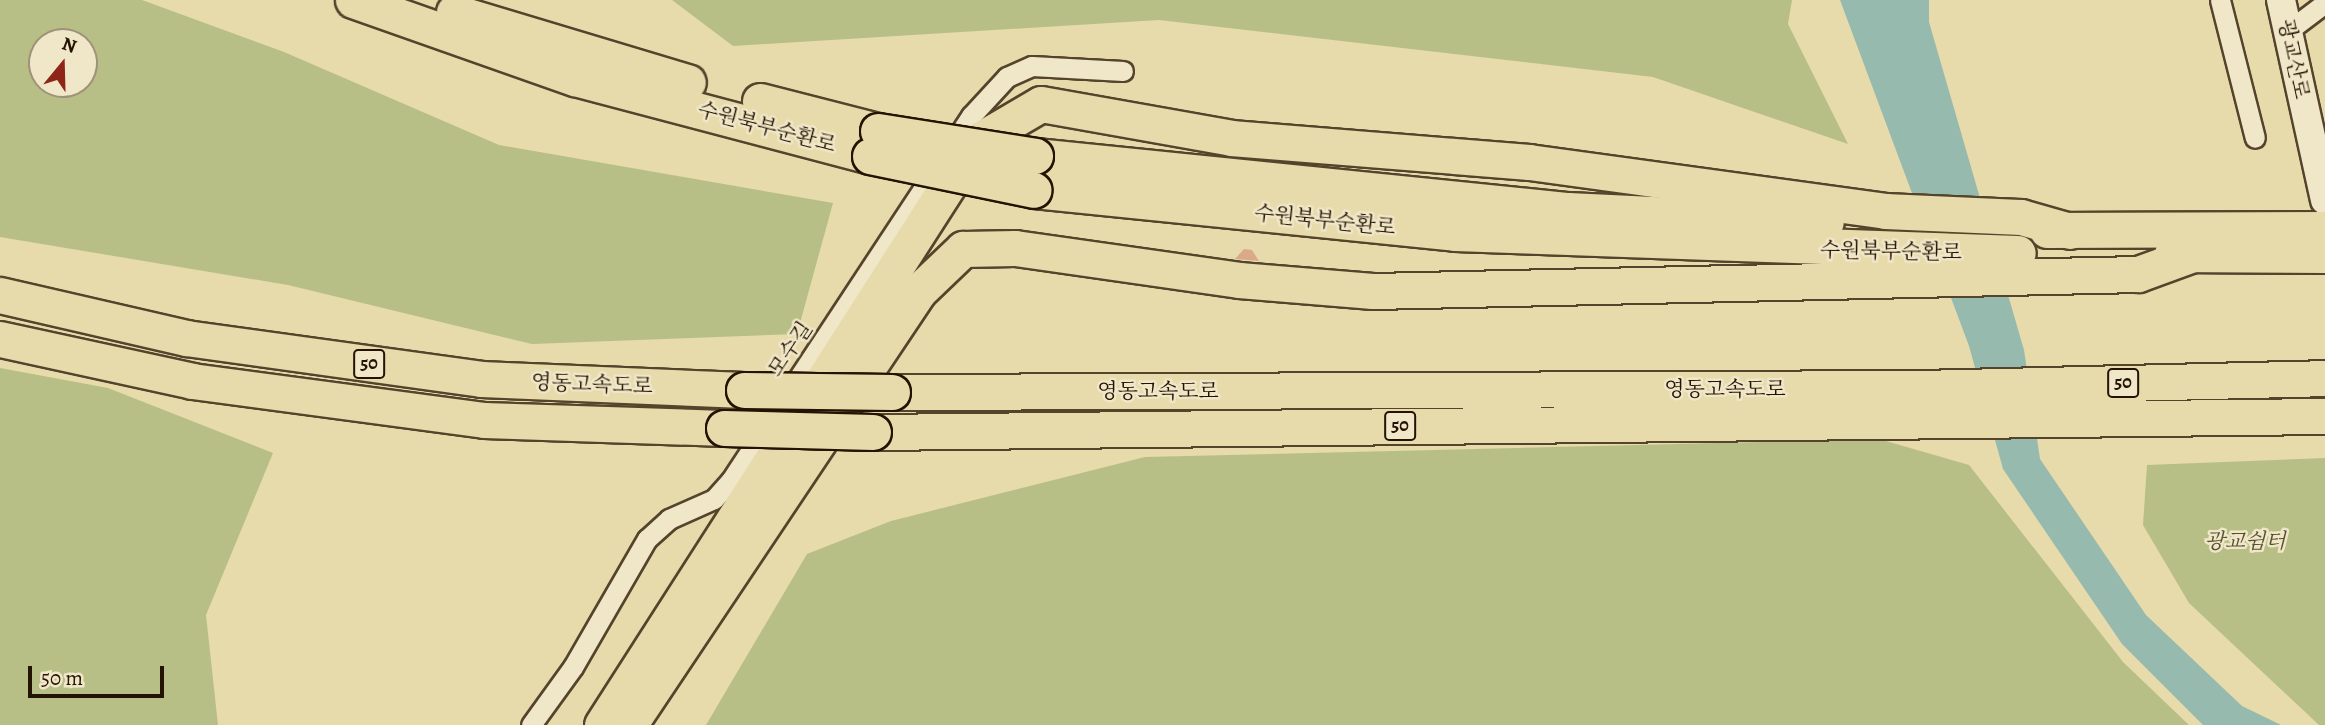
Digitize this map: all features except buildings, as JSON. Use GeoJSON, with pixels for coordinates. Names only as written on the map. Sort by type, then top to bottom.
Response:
{"type":"FeatureCollection","features":[{"type":"Feature","properties":{"kind":"highway","name":"수원북부순환로"},"geometry":{"type":"LineString","coordinates":[[353,0],[575,78],[874,143],[1034,173],[1455,233],[1895,242],[2193,254],[2325,255]]}},
{"type":"Feature","properties":{"kind":"highway","name":"수원북부순환로"},"geometry":{"type":"LineString","coordinates":[[414,0],[874,143]]}},
{"type":"Feature","properties":{"kind":"highway"},"geometry":{"type":"LineString","coordinates":[[602,725],[965,159],[981,139],[1041,104],[1231,138],[1529,162],[1895,242]]}},
{"type":"Feature","properties":{"kind":"highway","name":"수원북부순환로"},"geometry":{"type":"LineString","coordinates":[[1895,242],[2070,231],[2325,229]]}},
{"type":"Feature","properties":{"kind":"highway"},"geometry":{"type":"LineString","coordinates":[[629,725],[919,291],[963,249],[1015,247],[1239,280],[1373,291],[1895,242]]}},
{"type":"Feature","properties":{"kind":"highway","name":"영동고속도로"},"geometry":{"type":"LineString","coordinates":[[0,295],[186,338],[481,379],[744,390],[1925,404],[2325,416]]}},
{"type":"Feature","properties":{"kind":"highway","name":"영동고속도로"},"geometry":{"type":"LineString","coordinates":[[0,339],[191,382],[484,420],[873,432],[1925,404],[2325,378]]}},
{"type":"Feature","properties":{"kind":"street"},"geometry":{"type":"LineString","coordinates":[[2220,0],[2255,138]]}},
{"type":"Feature","properties":{"kind":"street","name":"광교산로"},"geometry":{"type":"LineString","coordinates":[[2281,0],[2319,144],[2325,200]]}},
{"type":"Feature","properties":{"kind":"street"},"geometry":{"type":"LineString","coordinates":[[2288,31],[2325,3]]}},
{"type":"Feature","properties":{"kind":"street","name":"모수길"},"geometry":{"type":"LineString","coordinates":[[531,725],[573,667],[647,539],[668,519],[714,499],[731,480],[971,116],[1007,77],[1032,66],[1123,71]]}},
{"type":"Feature","properties":{"kind":"green space"},"geometry":{"type":"Polygon","coordinates":[[[0,0],[142,0],[284,52],[499,145],[833,203],[797,334],[532,344],[288,285],[0,237],[0,0]]]}},
{"type":"Feature","properties":{"kind":"green space"},"geometry":{"type":"Polygon","coordinates":[[[672,0],[1792,0],[1788,24],[1848,144],[1653,77],[1159,20],[733,46],[672,0]]]}},
{"type":"Feature","properties":{"kind":"green space"},"geometry":{"type":"Polygon","coordinates":[[[0,368],[108,388],[273,453],[206,615],[218,725],[0,725],[0,368]]]}},
{"type":"Feature","properties":{"kind":"green space"},"geometry":{"type":"Polygon","coordinates":[[[1879,439],[1969,465],[2123,662],[2189,725],[706,725],[807,554],[891,521],[1145,457],[1879,439]]]}},
{"type":"Feature","properties":{"kind":"green space","name":"광교쉼터"},"geometry":{"type":"Polygon","coordinates":[[[2325,458],[2325,725],[2319,725],[2189,603],[2143,525],[2147,465],[2325,458]]]}},
{"type":"Feature","properties":{"kind":"water"},"geometry":{"type":"Polygon","coordinates":[[[1840,0],[1929,0],[1929,22],[2024,350],[2040,459],[2146,615],[2242,706],[2281,725],[2203,725],[2122,644],[2003,469],[1969,346],[1840,0]]]}}]}
